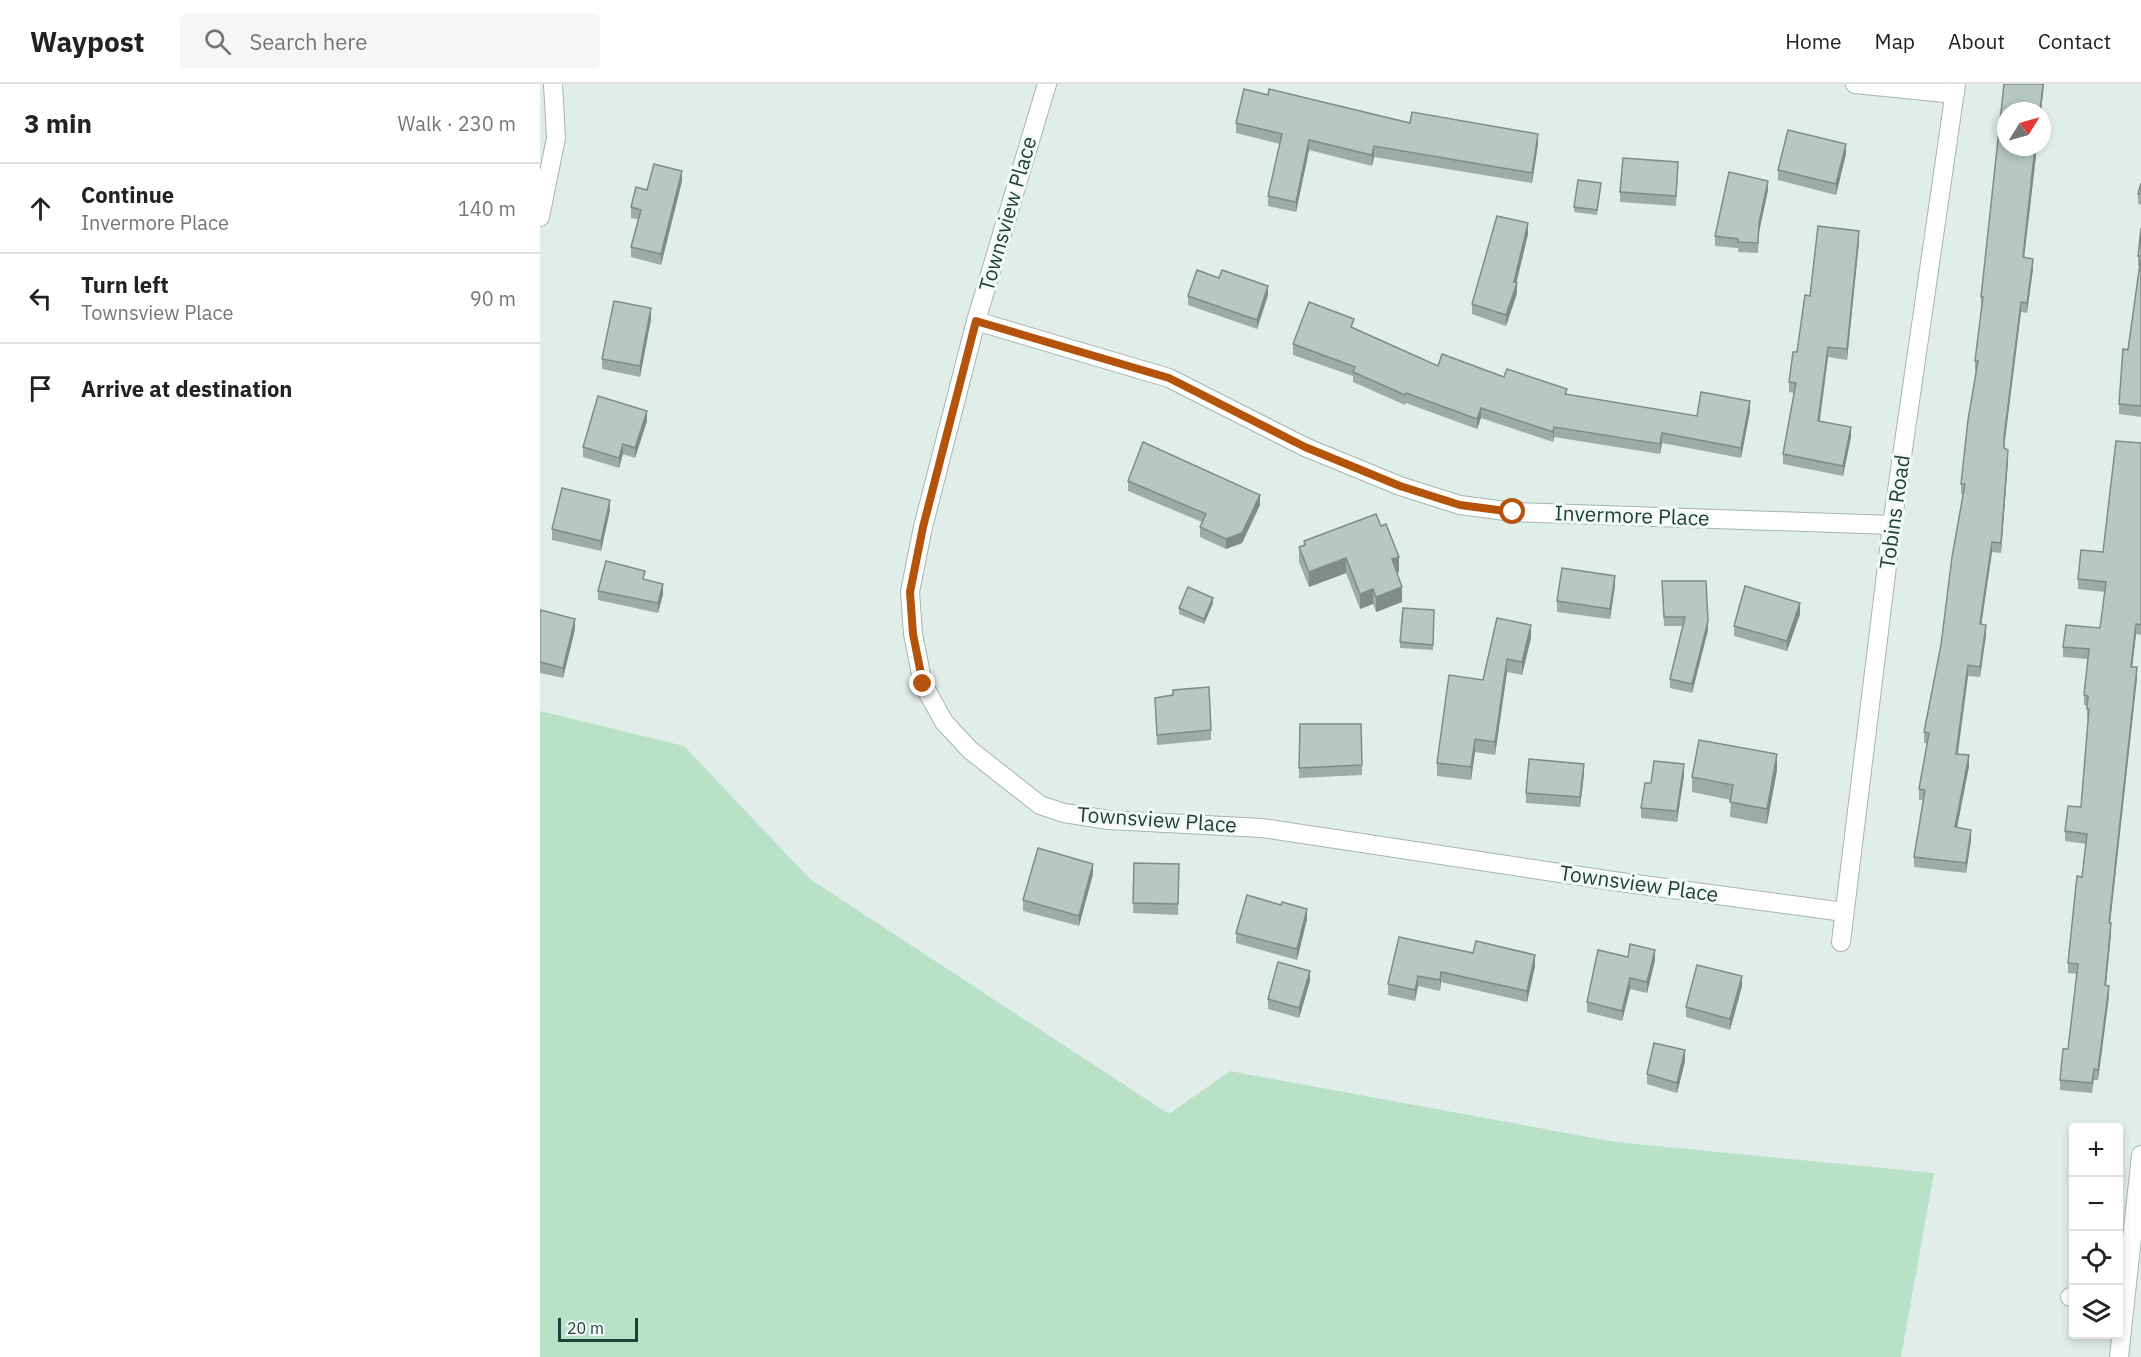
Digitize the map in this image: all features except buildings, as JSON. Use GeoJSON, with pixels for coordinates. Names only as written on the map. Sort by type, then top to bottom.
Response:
{"type":"FeatureCollection","features":[{"type":"Feature","properties":{"kind":"street"},"geometry":{"type":"LineString","coordinates":[[540,217],[556,138],[553,84]]}},
{"type":"Feature","properties":{"kind":"street","name":"Townsview Place"},"geometry":{"type":"LineString","coordinates":[[1047,84],[976,321],[916,559],[910,592],[913,634],[923,684],[944,722],[970,750],[1040,805],[1064,813],[1109,820],[1263,828],[1613,881],[1844,912]]}},
{"type":"Feature","properties":{"kind":"street"},"geometry":{"type":"LineString","coordinates":[[1855,84],[1955,89]]}},
{"type":"Feature","properties":{"kind":"street","name":"Tobins Road"},"geometry":{"type":"LineString","coordinates":[[1841,942],[1892,525],[1955,89]]}},
{"type":"Feature","properties":{"kind":"street","name":"Invermore Place"},"geometry":{"type":"LineString","coordinates":[[976,321],[1169,378],[1335,461],[1460,505],[1513,512],[1892,525]]}},
{"type":"Feature","properties":{"kind":"street"},"geometry":{"type":"LineString","coordinates":[[2119,1357],[2128,1309],[2141,1155]]}},
{"type":"Feature","properties":{"kind":"green space"},"geometry":{"type":"Polygon","coordinates":[[[540,711],[684,746],[810,879],[1169,1114],[1230,1071],[1615,1142],[1934,1173],[1901,1357],[540,1357],[540,711]]]}},
{"type":"Feature","properties":{"kind":"route"},"geometry":{"type":"LineString","coordinates":[[923,684],[913,634],[910,592],[923,527],[976,321],[1169,378],[1243,414],[1274,432],[1369,475],[1460,505],[1513,512]]}}]}
